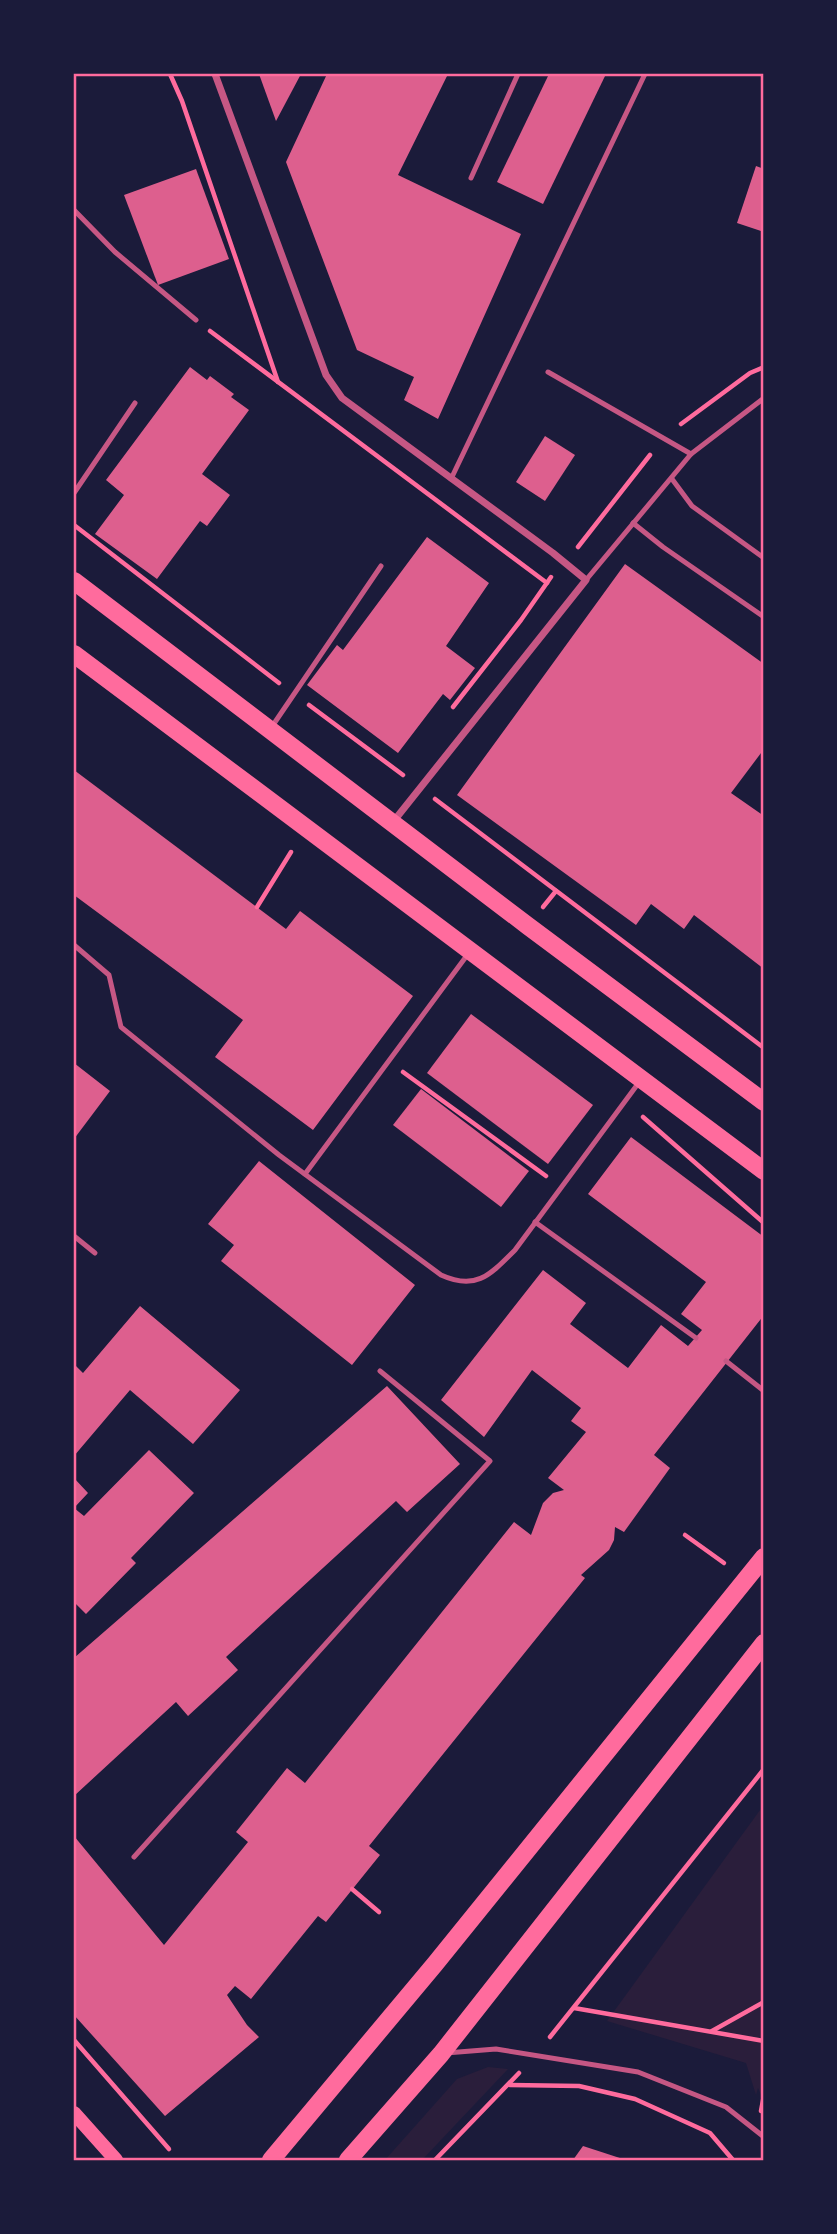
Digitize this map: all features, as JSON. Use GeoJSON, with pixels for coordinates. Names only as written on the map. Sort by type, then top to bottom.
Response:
{"type":"FeatureCollection","features":[{"type":"Feature","properties":{"kind":"main road"},"geometry":{"type":"LineString","coordinates":[[74,581],[764,1102]]}},
{"type":"Feature","properties":{"kind":"main road"},"geometry":{"type":"LineString","coordinates":[[74,654],[764,1171]]}},
{"type":"Feature","properties":{"kind":"main road"},"geometry":{"type":"LineString","coordinates":[[271,2161],[435,1964],[764,1557]]}},
{"type":"Feature","properties":{"kind":"main road"},"geometry":{"type":"LineString","coordinates":[[348,2161],[441,2054],[764,1643]]}},
{"type":"Feature","properties":{"kind":"main road"},"geometry":{"type":"LineString","coordinates":[[74,2113],[116,2161]]}},
{"type":"Feature","properties":{"kind":"street"},"geometry":{"type":"LineString","coordinates":[[215,74],[326,375],[342,398],[586,580],[393,823]]}},
{"type":"Feature","properties":{"kind":"lane"},"geometry":{"type":"LineString","coordinates":[[471,178],[518,74]]}},
{"type":"Feature","properties":{"kind":"lane"},"geometry":{"type":"LineString","coordinates":[[451,479],[645,74]]}},
{"type":"Feature","properties":{"kind":"lane"},"geometry":{"type":"LineString","coordinates":[[74,210],[115,252],[196,320]]}},
{"type":"Feature","properties":{"kind":"lane"},"geometry":{"type":"LineString","coordinates":[[548,372],[691,454]]}},
{"type":"Feature","properties":{"kind":"lane"},"geometry":{"type":"LineString","coordinates":[[586,580],[691,454],[764,398]]}},
{"type":"Feature","properties":{"kind":"lane"},"geometry":{"type":"LineString","coordinates":[[74,493],[135,403]]}},
{"type":"Feature","properties":{"kind":"lane"},"geometry":{"type":"LineString","coordinates":[[672,479],[692,506],[764,558]]}},
{"type":"Feature","properties":{"kind":"lane"},"geometry":{"type":"LineString","coordinates":[[634,523],[663,547],[764,617]]}},
{"type":"Feature","properties":{"kind":"lane"},"geometry":{"type":"LineString","coordinates":[[269,730],[381,566]]}},
{"type":"Feature","properties":{"kind":"lane"},"geometry":{"type":"LineString","coordinates":[[74,945],[109,975],[121,1027],[305,1174],[441,1275],[458,1283],[476,1281],[496,1269],[514,1251],[641,1079]]}},
{"type":"Feature","properties":{"kind":"lane"},"geometry":{"type":"LineString","coordinates":[[305,1174],[470,951]]}},
{"type":"Feature","properties":{"kind":"lane"},"geometry":{"type":"LineString","coordinates":[[535,1222],[696,1338]]}},
{"type":"Feature","properties":{"kind":"lane"},"geometry":{"type":"LineString","coordinates":[[74,1236],[95,1253]]}},
{"type":"Feature","properties":{"kind":"lane"},"geometry":{"type":"LineString","coordinates":[[726,1361],[764,1391]]}},
{"type":"Feature","properties":{"kind":"lane"},"geometry":{"type":"LineString","coordinates":[[134,1857],[490,1461],[380,1371]]}},
{"type":"Feature","properties":{"kind":"lane"},"geometry":{"type":"LineString","coordinates":[[441,2054],[496,2049],[638,2072],[726,2107],[764,2137]]}},
{"type":"Feature","properties":{"kind":"path"},"geometry":{"type":"LineString","coordinates":[[170,74],[182,101],[279,383]]}},
{"type":"Feature","properties":{"kind":"path"},"geometry":{"type":"LineString","coordinates":[[196,320],[570,601]]}},
{"type":"Feature","properties":{"kind":"path"},"geometry":{"type":"LineString","coordinates":[[257,907],[291,852]]}},
{"type":"Feature","properties":{"kind":"path"},"geometry":{"type":"LineString","coordinates":[[388,1061],[561,1187]]}},
{"type":"Feature","properties":{"kind":"path"},"geometry":{"type":"LineString","coordinates":[[685,1535],[746,1580]]}},
{"type":"Feature","properties":{"kind":"path"},"geometry":{"type":"LineString","coordinates":[[435,2161],[536,2054],[764,1769]]}},
{"type":"Feature","properties":{"kind":"path"},"geometry":{"type":"LineString","coordinates":[[352,1889],[379,1912]]}},
{"type":"Feature","properties":{"kind":"path"},"geometry":{"type":"LineString","coordinates":[[711,2032],[764,2001]]}},
{"type":"Feature","properties":{"kind":"path"},"geometry":{"type":"LineString","coordinates":[[574,2008],[764,2041]]}},
{"type":"Feature","properties":{"kind":"path"},"geometry":{"type":"LineString","coordinates":[[74,2040],[169,2149]]}},
{"type":"Feature","properties":{"kind":"path"},"geometry":{"type":"LineString","coordinates":[[509,2085],[579,2086],[635,2099],[710,2133],[733,2161]]}},
{"type":"Feature","properties":{"kind":"shaded area"},"geometry":{"type":"Polygon","coordinates":[[[763,1806],[763,2099],[758,2088],[756,2095],[746,2063],[607,2021],[763,1806]]]}},
{"type":"Feature","properties":{"kind":"shaded area"},"geometry":{"type":"Polygon","coordinates":[[[488,2067],[508,2069],[422,2160],[385,2160],[457,2079],[488,2067]]]}},
{"type":"Feature","properties":{"kind":"building"},"geometry":{"type":"Polygon","coordinates":[[[259,74],[301,74],[276,121],[259,74]]]}},
{"type":"Feature","properties":{"kind":"building"},"geometry":{"type":"Polygon","coordinates":[[[327,74],[448,74],[398,175],[521,234],[438,419],[404,400],[414,377],[357,350],[286,162],[327,74]]]}},
{"type":"Feature","properties":{"kind":"building"},"geometry":{"type":"Polygon","coordinates":[[[549,74],[606,74],[543,204],[497,182],[549,74]]]}},
{"type":"Feature","properties":{"kind":"building"},"geometry":{"type":"Polygon","coordinates":[[[756,166],[764,169],[764,232],[737,223],[756,166]]]}},
{"type":"Feature","properties":{"kind":"building"},"geometry":{"type":"Polygon","coordinates":[[[196,169],[229,259],[158,285],[124,195],[196,169]]]}},
{"type":"Feature","properties":{"kind":"building"},"geometry":{"type":"Polygon","coordinates":[[[190,367],[207,380],[210,376],[234,394],[231,397],[249,410],[202,474],[230,495],[207,526],[200,521],[157,579],[95,534],[124,495],[106,480],[190,367]]]}},
{"type":"Feature","properties":{"kind":"building"},"geometry":{"type":"Polygon","coordinates":[[[545,436],[575,455],[545,501],[516,482],[545,436]]]}},
{"type":"Feature","properties":{"kind":"building"},"geometry":{"type":"Polygon","coordinates":[[[427,537],[489,583],[446,646],[475,668],[450,700],[443,694],[398,753],[307,685],[337,645],[343,650],[427,537]]]}},
{"type":"Feature","properties":{"kind":"building"},"geometry":{"type":"Polygon","coordinates":[[[625,564],[764,664],[764,749],[731,793],[764,816],[764,969],[694,915],[684,929],[651,904],[636,925],[457,795],[625,564]]]}},
{"type":"Feature","properties":{"kind":"building"},"geometry":{"type":"Polygon","coordinates":[[[74,770],[286,929],[300,911],[413,996],[313,1130],[215,1057],[243,1020],[74,895],[74,770]]]}},
{"type":"Feature","properties":{"kind":"building"},"geometry":{"type":"Polygon","coordinates":[[[471,1014],[593,1105],[548,1164],[427,1073],[471,1014]]]}},
{"type":"Feature","properties":{"kind":"building"},"geometry":{"type":"Polygon","coordinates":[[[74,1063],[110,1091],[74,1139],[74,1063]]]}},
{"type":"Feature","properties":{"kind":"building"},"geometry":{"type":"Polygon","coordinates":[[[421,1089],[529,1171],[501,1207],[393,1125],[421,1089]]]}},
{"type":"Feature","properties":{"kind":"building"},"geometry":{"type":"Polygon","coordinates":[[[631,1137],[764,1237],[764,1315],[654,1455],[670,1468],[624,1532],[615,1527],[614,1540],[609,1550],[581,1575],[585,1578],[369,1846],[380,1855],[326,1922],[318,1916],[251,1999],[235,1986],[227,1995],[247,2025],[259,2037],[165,2116],[74,2015],[74,1836],[164,1945],[248,1842],[236,1832],[287,1768],[305,1783],[514,1522],[531,1535],[543,1503],[553,1493],[564,1490],[548,1478],[586,1432],[571,1421],[581,1408],[532,1370],[484,1437],[441,1400],[543,1270],[586,1303],[570,1324],[628,1368],[661,1325],[688,1346],[702,1330],[681,1314],[706,1282],[588,1194],[631,1137]]]}},
{"type":"Feature","properties":{"kind":"building"},"geometry":{"type":"Polygon","coordinates":[[[259,1161],[415,1285],[352,1365],[221,1261],[234,1245],[208,1224],[259,1161]]]}},
{"type":"Feature","properties":{"kind":"building"},"geometry":{"type":"Polygon","coordinates":[[[140,1306],[240,1390],[193,1444],[130,1390],[74,1456],[74,1364],[83,1373],[140,1306]]]}},
{"type":"Feature","properties":{"kind":"building"},"geometry":{"type":"Polygon","coordinates":[[[387,1386],[460,1464],[407,1512],[396,1501],[226,1657],[238,1670],[188,1716],[176,1702],[74,1796],[74,1658],[387,1386]]]}},
{"type":"Feature","properties":{"kind":"building"},"geometry":{"type":"Polygon","coordinates":[[[149,1450],[194,1493],[131,1558],[136,1563],[86,1614],[74,1602],[74,1508],[84,1516],[149,1450]]]}},
{"type":"Feature","properties":{"kind":"building"},"geometry":{"type":"Polygon","coordinates":[[[74,1478],[88,1493],[74,1508],[74,1478]]]}},
{"type":"Feature","properties":{"kind":"building"},"geometry":{"type":"Polygon","coordinates":[[[583,2146],[626,2160],[573,2160],[583,2146]]]}}]}
